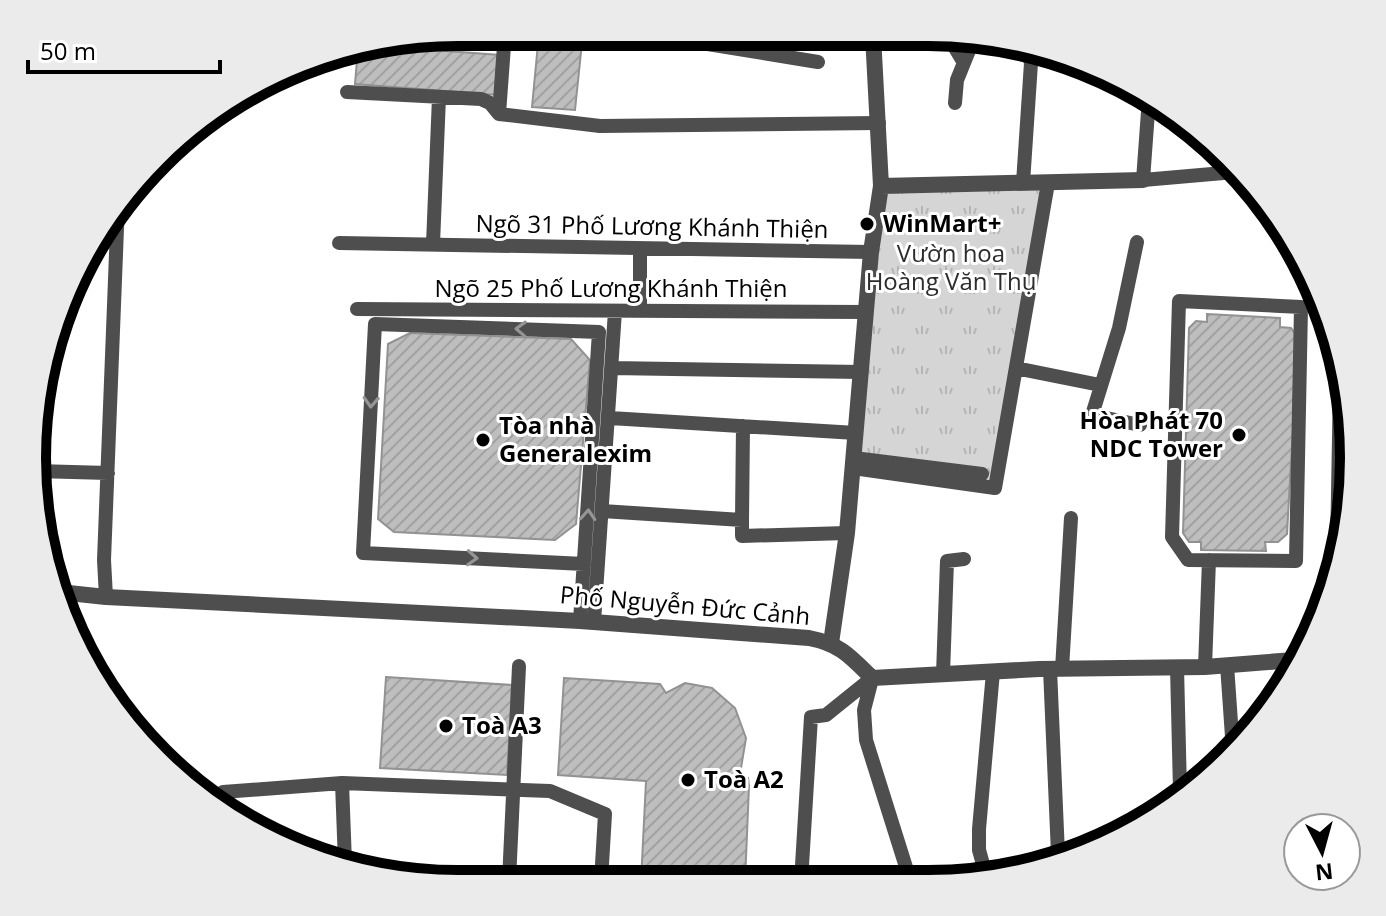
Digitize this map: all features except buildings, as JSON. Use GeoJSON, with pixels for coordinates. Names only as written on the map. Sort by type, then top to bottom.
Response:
{"type":"FeatureCollection","features":[{"type":"Feature","properties":{"kind":"street"},"geometry":{"type":"LineString","coordinates":[[831,643],[847,533],[871,252],[881,186],[874,46]]}},
{"type":"Feature","properties":{"kind":"street"},"geometry":{"type":"LineString","coordinates":[[881,186],[1143,180]]}},
{"type":"Feature","properties":{"kind":"street","name":"Phố Nguyễn Đức Cảnh"},"geometry":{"type":"LineString","coordinates":[[69,593],[587,621],[809,638],[831,643],[872,678]]}},
{"type":"Feature","properties":{"kind":"street"},"geometry":{"type":"LineString","coordinates":[[872,678],[1056,669],[1205,667],[1287,661]]}},
{"type":"Feature","properties":{"kind":"lane"},"geometry":{"type":"LineString","coordinates":[[499,114],[504,46]]}},
{"type":"Feature","properties":{"kind":"lane"},"geometry":{"type":"LineString","coordinates":[[733,46],[818,62]]}},
{"type":"Feature","properties":{"kind":"lane"},"geometry":{"type":"LineString","coordinates":[[777,54],[778,46]]}},
{"type":"Feature","properties":{"kind":"lane"},"geometry":{"type":"LineString","coordinates":[[955,47],[964,63]]}},
{"type":"Feature","properties":{"kind":"lane"},"geometry":{"type":"LineString","coordinates":[[955,103],[957,80],[970,49]]}},
{"type":"Feature","properties":{"kind":"lane"},"geometry":{"type":"LineString","coordinates":[[1023,183],[1030,59]]}},
{"type":"Feature","properties":{"kind":"lane"},"geometry":{"type":"LineString","coordinates":[[347,92],[481,99],[490,103],[499,114],[600,126],[879,123]]}},
{"type":"Feature","properties":{"kind":"lane"},"geometry":{"type":"LineString","coordinates":[[433,244],[439,97]]}},
{"type":"Feature","properties":{"kind":"lane"},"geometry":{"type":"LineString","coordinates":[[1148,110],[1143,180],[1225,173]]}},
{"type":"Feature","properties":{"kind":"lane"},"geometry":{"type":"LineString","coordinates":[[854,463],[995,488],[1048,183]]}},
{"type":"Feature","properties":{"kind":"lane"},"geometry":{"type":"LineString","coordinates":[[106,597],[104,560],[117,226]]}},
{"type":"Feature","properties":{"kind":"lane"},"geometry":{"type":"LineString","coordinates":[[1137,242],[1119,328],[1092,415],[1140,425]]}},
{"type":"Feature","properties":{"kind":"lane","name":"Ngõ 31 Phố Lương Khánh Thiện"},"geometry":{"type":"LineString","coordinates":[[339,243],[871,252]]}},
{"type":"Feature","properties":{"kind":"lane"},"geometry":{"type":"LineString","coordinates":[[640,250],[640,311]]}},
{"type":"Feature","properties":{"kind":"lane"},"geometry":{"type":"LineString","coordinates":[[1179,301],[1301,307],[1296,561],[1209,560],[1188,560],[1172,537],[1179,301]]}},
{"type":"Feature","properties":{"kind":"lane","name":"Ngõ 25 Phố Lương Khánh Thiện"},"geometry":{"type":"LineString","coordinates":[[357,309],[866,312]]}},
{"type":"Feature","properties":{"kind":"lane"},"geometry":{"type":"LineString","coordinates":[[587,621],[602,511],[615,311]]}},
{"type":"Feature","properties":{"kind":"lane"},"geometry":{"type":"LineString","coordinates":[[584,564],[363,553],[375,324],[599,332],[584,564],[587,621]]}},
{"type":"Feature","properties":{"kind":"lane"},"geometry":{"type":"LineString","coordinates":[[612,368],[861,372]]}},
{"type":"Feature","properties":{"kind":"lane"},"geometry":{"type":"LineString","coordinates":[[1016,368],[1100,385]]}},
{"type":"Feature","properties":{"kind":"lane"},"geometry":{"type":"LineString","coordinates":[[610,418],[856,433]]}},
{"type":"Feature","properties":{"kind":"lane"},"geometry":{"type":"LineString","coordinates":[[743,426],[742,536],[847,533]]}},
{"type":"Feature","properties":{"kind":"lane"},"geometry":{"type":"LineString","coordinates":[[1338,494],[1339,433]]}},
{"type":"Feature","properties":{"kind":"lane"},"geometry":{"type":"LineString","coordinates":[[854,463],[982,474]]}},
{"type":"Feature","properties":{"kind":"lane"},"geometry":{"type":"LineString","coordinates":[[46,471],[108,473]]}},
{"type":"Feature","properties":{"kind":"lane"},"geometry":{"type":"LineString","coordinates":[[602,511],[742,520]]}},
{"type":"Feature","properties":{"kind":"lane"},"geometry":{"type":"LineString","coordinates":[[1062,847],[1056,669],[1071,518]]}},
{"type":"Feature","properties":{"kind":"lane"},"geometry":{"type":"LineString","coordinates":[[943,674],[947,561],[964,559]]}},
{"type":"Feature","properties":{"kind":"lane"},"geometry":{"type":"LineString","coordinates":[[1205,667],[1209,560]]}},
{"type":"Feature","properties":{"kind":"lane"},"geometry":{"type":"LineString","coordinates":[[1227,665],[1232,736]]}},
{"type":"Feature","properties":{"kind":"lane"},"geometry":{"type":"LineString","coordinates":[[509,870],[519,666]]}},
{"type":"Feature","properties":{"kind":"lane"},"geometry":{"type":"LineString","coordinates":[[1177,667],[1180,784]]}},
{"type":"Feature","properties":{"kind":"lane"},"geometry":{"type":"LineString","coordinates":[[983,866],[979,850],[979,829],[993,672]]}},
{"type":"Feature","properties":{"kind":"lane"},"geometry":{"type":"LineString","coordinates":[[802,870],[811,717],[826,715],[872,678]]}},
{"type":"Feature","properties":{"kind":"lane"},"geometry":{"type":"LineString","coordinates":[[872,678],[864,710],[866,740],[907,870]]}},
{"type":"Feature","properties":{"kind":"lane"},"geometry":{"type":"LineString","coordinates":[[342,783],[345,854]]}},
{"type":"Feature","properties":{"kind":"lane"},"geometry":{"type":"LineString","coordinates":[[220,794],[342,783],[550,791],[605,814],[602,870]]}},
{"type":"Feature","properties":{"kind":"green space","name":"Vườn hoa Hoàng Văn Thụ"},"geometry":{"type":"Polygon","coordinates":[[[1043,186],[992,483],[857,465],[885,189],[1043,186]]]}},
{"type":"Feature","properties":{"kind":"place","name":"WinMart+"},"geometry":{"type":"Point","coordinates":[867,224]}},
{"type":"Feature","properties":{"kind":"place","name":"Hòa Phát 70 NDC Tower"},"geometry":{"type":"Point","coordinates":[1239,435]}},
{"type":"Feature","properties":{"kind":"place","name":"Tòa nhà Generalexim"},"geometry":{"type":"Point","coordinates":[483,440]}},
{"type":"Feature","properties":{"kind":"place","name":"Toà A3"},"geometry":{"type":"Point","coordinates":[446,726]}},
{"type":"Feature","properties":{"kind":"place","name":"Toà A2"},"geometry":{"type":"Point","coordinates":[688,780]}}]}
